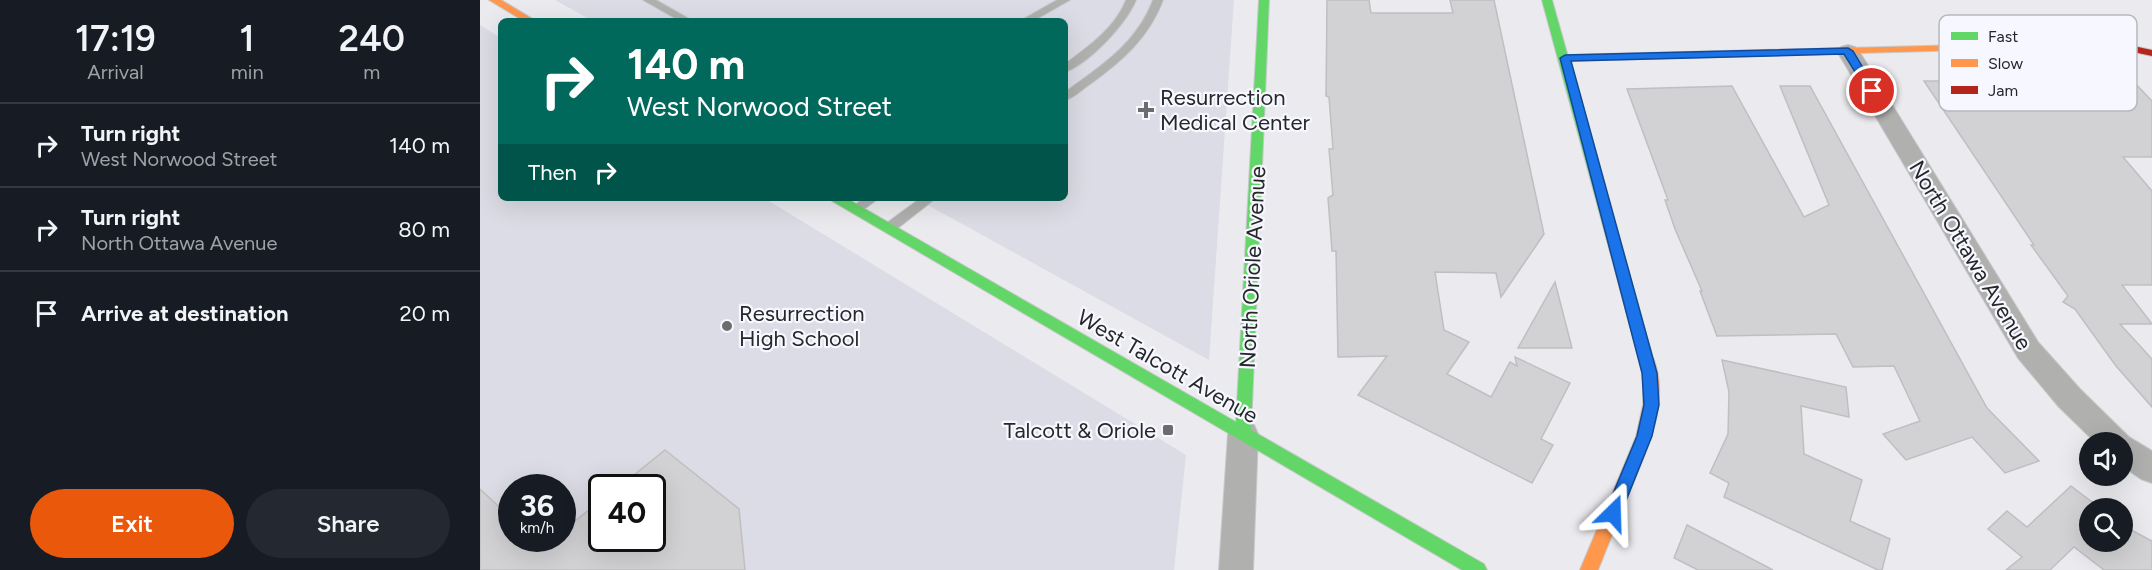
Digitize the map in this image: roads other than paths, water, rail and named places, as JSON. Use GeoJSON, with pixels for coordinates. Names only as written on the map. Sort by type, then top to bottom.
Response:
{"type":"FeatureCollection","features":[{"type":"Feature","properties":{"kind":"street"},"geometry":{"type":"LineString","coordinates":[[494,0],[526,18]]}},
{"type":"Feature","properties":{"kind":"street","name":"North Oriole Avenue"},"geometry":{"type":"LineString","coordinates":[[1236,570],[1264,0]]}},
{"type":"Feature","properties":{"kind":"street"},"geometry":{"type":"LineString","coordinates":[[1547,0],[1565,58],[1650,373],[1651,405],[1644,436],[1590,570]]}},
{"type":"Feature","properties":{"kind":"street"},"geometry":{"type":"LineString","coordinates":[[1565,58],[1939,49]]}},
{"type":"Feature","properties":{"kind":"street","name":"North Ottawa Avenue"},"geometry":{"type":"LineString","coordinates":[[1848,51],[2028,350],[2067,396],[2103,432]]}},
{"type":"Feature","properties":{"kind":"street","name":"West Talcott Avenue"},"geometry":{"type":"LineString","coordinates":[[841,201],[1478,570]]}},
{"type":"Feature","properties":{"kind":"street"},"geometry":{"type":"LineString","coordinates":[[2133,456],[2152,469]]}},
{"type":"Feature","properties":{"kind":"lane"},"geometry":{"type":"LineString","coordinates":[[648,0],[682,18]]}},
{"type":"Feature","properties":{"kind":"lane"},"geometry":{"type":"LineString","coordinates":[[1031,18],[1065,0]]}},
{"type":"Feature","properties":{"kind":"lane"},"geometry":{"type":"LineString","coordinates":[[1068,65],[1090,50],[1112,29],[1129,8],[1131,0]]}},
{"type":"Feature","properties":{"kind":"lane"},"geometry":{"type":"LineString","coordinates":[[1068,95],[1127,51],[1154,16],[1158,0]]}},
{"type":"Feature","properties":{"kind":"lane"},"geometry":{"type":"LineString","coordinates":[[1068,68],[1089,79]]}},
{"type":"Feature","properties":{"kind":"lane"},"geometry":{"type":"LineString","coordinates":[[856,209],[868,201]]}},
{"type":"Feature","properties":{"kind":"lane"},"geometry":{"type":"LineString","coordinates":[[889,228],[926,201]]}},
{"type":"Feature","properties":{"kind":"place","name":"Resurrection Medical Center"},"geometry":{"type":"Point","coordinates":[1146,110]}},
{"type":"Feature","properties":{"kind":"place","name":"Resurrection High School"},"geometry":{"type":"Point","coordinates":[727,326]}},
{"type":"Feature","properties":{"kind":"place","name":"Talcott & Oriole"},"geometry":{"type":"Point","coordinates":[1168,430]}}]}
